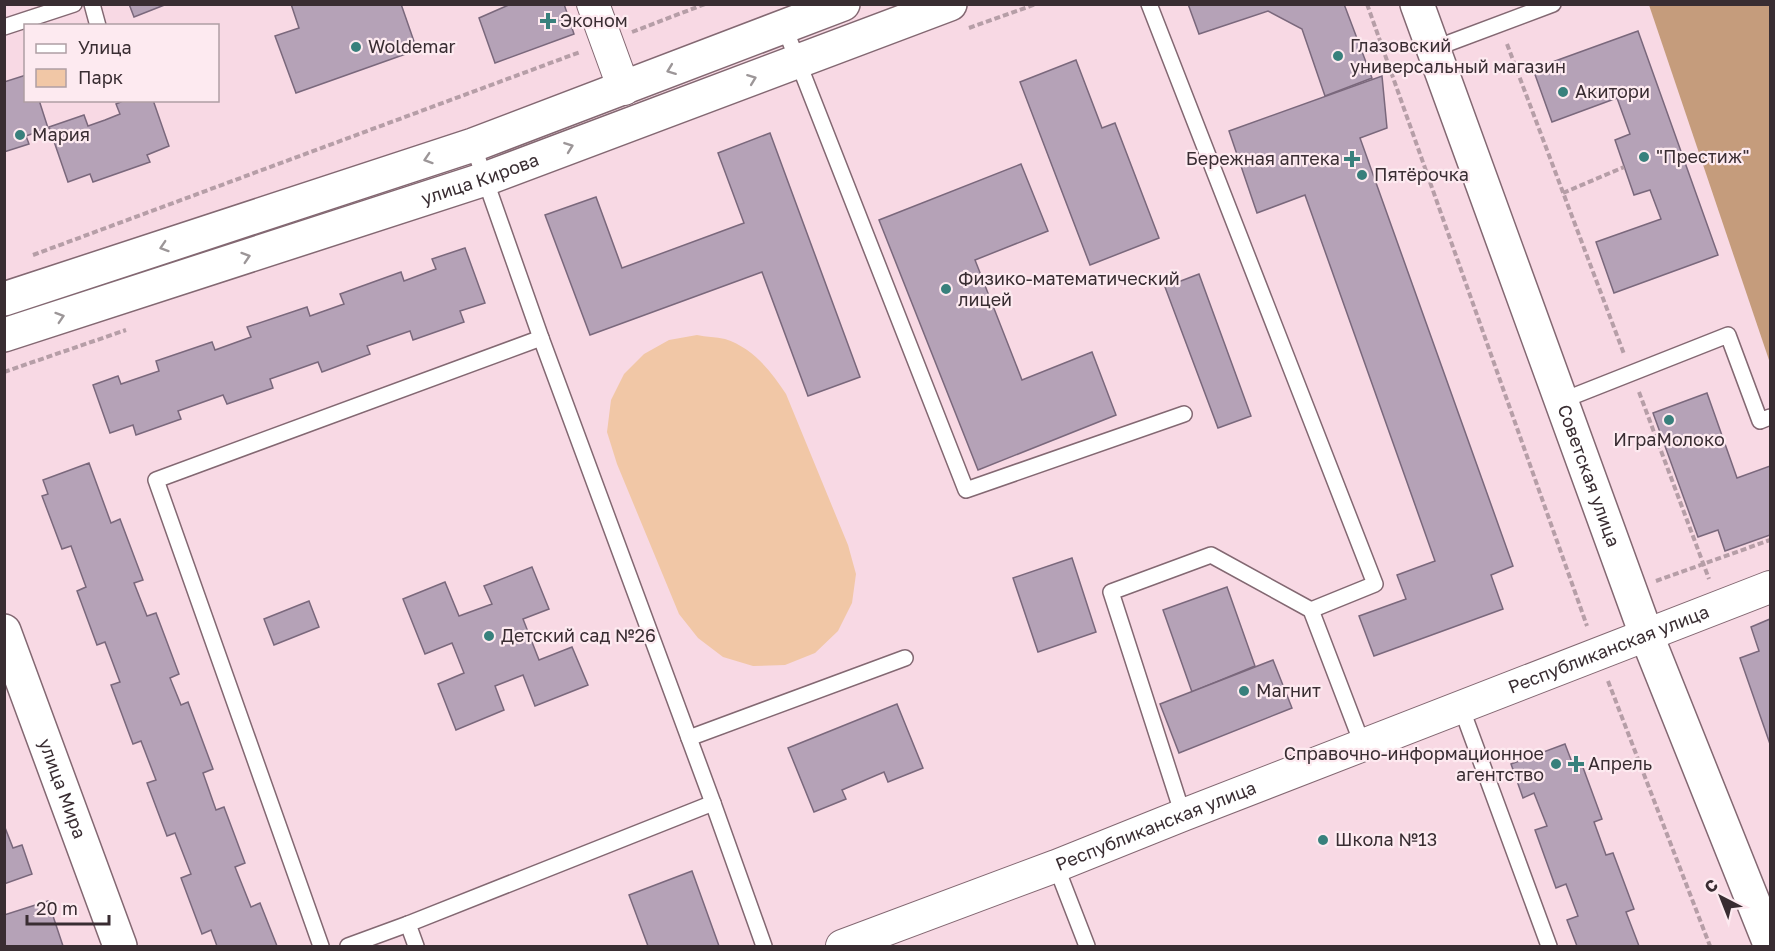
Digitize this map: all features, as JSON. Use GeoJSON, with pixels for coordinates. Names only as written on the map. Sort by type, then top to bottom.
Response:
{"type":"FeatureCollection","features":[{"type":"Feature","properties":{"kind":"main road","name":"улица Кирова"},"geometry":{"type":"LineString","coordinates":[[4,300],[473,145],[843,4]]}},
{"type":"Feature","properties":{"kind":"main road","name":"улица Кирова"},"geometry":{"type":"LineString","coordinates":[[4,335],[485,179],[950,4]]}},
{"type":"Feature","properties":{"kind":"main road","name":"Советская улица"},"geometry":{"type":"LineString","coordinates":[[1417,4],[1646,634],[1770,944]]}},
{"type":"Feature","properties":{"kind":"main road","name":"улица Мира"},"geometry":{"type":"LineString","coordinates":[[4,631],[120,946]]}},
{"type":"Feature","properties":{"kind":"street"},"geometry":{"type":"LineString","coordinates":[[593,4],[624,89]]}},
{"type":"Feature","properties":{"kind":"street","name":"Республиканская улица"},"geometry":{"type":"LineString","coordinates":[[842,946],[1056,867],[1183,815],[1770,587]]}},
{"type":"Feature","properties":{"kind":"lane"},"geometry":{"type":"LineString","coordinates":[[4,27],[74,4]]}},
{"type":"Feature","properties":{"kind":"lane"},"geometry":{"type":"LineString","coordinates":[[92,4],[97,24]]}},
{"type":"Feature","properties":{"kind":"lane"},"geometry":{"type":"LineString","coordinates":[[1149,4],[1375,584],[1311,610]]}},
{"type":"Feature","properties":{"kind":"lane"},"geometry":{"type":"LineString","coordinates":[[1433,49],[1553,4]]}},
{"type":"Feature","properties":{"kind":"lane"},"geometry":{"type":"LineString","coordinates":[[784,26],[966,489],[1184,414]]}},
{"type":"Feature","properties":{"kind":"lane"},"geometry":{"type":"LineString","coordinates":[[473,145],[541,338],[714,803],[764,946]]}},
{"type":"Feature","properties":{"kind":"lane"},"geometry":{"type":"LineString","coordinates":[[1561,401],[1728,335],[1760,421],[1770,417]]}},
{"type":"Feature","properties":{"kind":"lane"},"geometry":{"type":"LineString","coordinates":[[321,946],[156,480],[541,338]]}},
{"type":"Feature","properties":{"kind":"lane"},"geometry":{"type":"LineString","coordinates":[[1183,815],[1111,592],[1211,555],[1311,610],[1363,746]]}},
{"type":"Feature","properties":{"kind":"lane"},"geometry":{"type":"LineString","coordinates":[[689,738],[904,658]]}},
{"type":"Feature","properties":{"kind":"lane"},"geometry":{"type":"LineString","coordinates":[[1461,706],[1549,946]]}},
{"type":"Feature","properties":{"kind":"lane"},"geometry":{"type":"LineString","coordinates":[[348,946],[714,803]]}},
{"type":"Feature","properties":{"kind":"lane"},"geometry":{"type":"LineString","coordinates":[[1056,867],[1087,946]]}},
{"type":"Feature","properties":{"kind":"lane"},"geometry":{"type":"LineString","coordinates":[[408,924],[416,946]]}},
{"type":"Feature","properties":{"kind":"path"},"geometry":{"type":"LineString","coordinates":[[27,257],[705,4]]}},
{"type":"Feature","properties":{"kind":"path"},"geometry":{"type":"LineString","coordinates":[[1367,4],[1597,653],[1710,946]]}},
{"type":"Feature","properties":{"kind":"path"},"geometry":{"type":"LineString","coordinates":[[1499,24],[1719,606]]}},
{"type":"Feature","properties":{"kind":"path"},"geometry":{"type":"LineString","coordinates":[[1563,193],[1624,167]]}},
{"type":"Feature","properties":{"kind":"path"},"geometry":{"type":"LineString","coordinates":[[1630,590],[1770,540]]}},
{"type":"Feature","properties":{"kind":"green space"},"geometry":{"type":"Polygon","coordinates":[[[697,335],[725,339],[744,348],[767,369],[786,394],[848,545],[856,574],[852,603],[838,631],[815,653],[785,665],[753,666],[723,657],[698,638],[679,614],[617,464],[607,432],[611,400],[624,374],[644,354],[669,340],[697,335]]]}},
{"type":"Feature","properties":{"kind":"shaded area"},"geometry":{"type":"Polygon","coordinates":[[[1649,5],[1770,5],[1770,363],[1649,5]]]}},
{"type":"Feature","properties":{"kind":"building"},"geometry":{"type":"Polygon","coordinates":[[[129,4],[167,4],[134,17],[129,4]]]}},
{"type":"Feature","properties":{"kind":"building"},"geometry":{"type":"Polygon","coordinates":[[[291,4],[401,4],[417,50],[296,93],[275,36],[299,28],[291,4]]]}},
{"type":"Feature","properties":{"kind":"building"},"geometry":{"type":"Polygon","coordinates":[[[511,4],[564,4],[574,34],[495,63],[479,18],[511,4]]]}},
{"type":"Feature","properties":{"kind":"building","name":"Глазовский универсальный магазин"},"geometry":{"type":"Polygon","coordinates":[[[1188,4],[1344,4],[1372,78],[1325,96],[1302,29],[1268,11],[1199,34],[1188,4]]]}},
{"type":"Feature","properties":{"kind":"building"},"geometry":{"type":"Polygon","coordinates":[[[1638,31],[1718,255],[1614,293],[1596,242],[1661,219],[1650,190],[1634,195],[1615,140],[1630,134],[1617,98],[1552,122],[1533,69],[1638,31]]]}},
{"type":"Feature","properties":{"kind":"building"},"geometry":{"type":"Polygon","coordinates":[[[1076,60],[1102,128],[1115,123],[1159,238],[1090,265],[1020,82],[1076,60]]]}},
{"type":"Feature","properties":{"kind":"building"},"geometry":{"type":"Polygon","coordinates":[[[24,76],[24,102],[40,102],[48,128],[26,136],[29,144],[4,152],[4,82],[24,76]]]}},
{"type":"Feature","properties":{"kind":"building"},"geometry":{"type":"Polygon","coordinates":[[[1382,76],[1387,128],[1360,138],[1513,566],[1491,575],[1503,609],[1374,656],[1359,616],[1406,599],[1397,575],[1435,561],[1305,195],[1257,213],[1229,131],[1382,76]]]}},
{"type":"Feature","properties":{"kind":"building"},"geometry":{"type":"Polygon","coordinates":[[[154,102],[169,146],[147,155],[150,162],[93,182],[90,174],[68,182],[49,127],[84,115],[88,126],[120,114],[116,104],[154,102]]]}},
{"type":"Feature","properties":{"kind":"building"},"geometry":{"type":"Polygon","coordinates":[[[770,133],[860,377],[808,396],[762,272],[590,335],[545,215],[596,197],[622,268],[744,223],[718,153],[770,133]]]}},
{"type":"Feature","properties":{"kind":"building","name":"Физико-математический лицей"},"geometry":{"type":"Polygon","coordinates":[[[1021,164],[1048,231],[975,260],[1022,380],[1092,352],[1116,415],[978,470],[879,220],[1021,164]]]}},
{"type":"Feature","properties":{"kind":"building"},"geometry":{"type":"Polygon","coordinates":[[[465,248],[485,303],[460,311],[464,322],[413,340],[410,331],[367,346],[370,354],[322,372],[318,362],[270,379],[273,388],[227,404],[223,395],[178,411],[181,419],[136,435],[133,425],[110,433],[93,385],[118,376],[121,384],[159,371],[156,361],[212,342],[215,350],[251,337],[247,327],[307,307],[310,316],[344,304],[340,294],[401,272],[404,281],[436,269],[432,259],[465,248]]]}},
{"type":"Feature","properties":{"kind":"building"},"geometry":{"type":"Polygon","coordinates":[[[1199,274],[1251,416],[1218,428],[1165,287],[1199,274]]]}},
{"type":"Feature","properties":{"kind":"building"},"geometry":{"type":"Polygon","coordinates":[[[1707,393],[1737,478],[1770,466],[1770,535],[1725,551],[1718,530],[1698,537],[1653,413],[1707,393]]]}},
{"type":"Feature","properties":{"kind":"building"},"geometry":{"type":"Polygon","coordinates":[[[89,463],[111,523],[120,519],[143,580],[134,583],[147,616],[156,613],[179,674],[170,678],[181,705],[188,702],[213,769],[203,773],[216,810],[224,807],[245,863],[235,867],[251,907],[260,903],[277,946],[217,946],[211,930],[202,934],[181,878],[191,874],[175,833],[167,836],[147,783],[156,780],[141,741],[133,744],[111,685],[120,682],[105,642],[97,645],[77,591],[86,587],[71,546],[62,549],[42,496],[48,494],[43,480],[89,463]]]}},
{"type":"Feature","properties":{"kind":"building"},"geometry":{"type":"Polygon","coordinates":[[[1072,558],[1096,632],[1038,652],[1013,578],[1072,558]]]}},
{"type":"Feature","properties":{"kind":"building","name":"Детский сад №26"},"geometry":{"type":"Polygon","coordinates":[[[532,567],[549,609],[523,619],[539,660],[572,647],[588,685],[535,706],[523,675],[495,686],[504,710],[456,730],[438,684],[464,673],[452,643],[425,654],[403,599],[445,582],[459,616],[492,604],[484,586],[532,567]]]}},
{"type":"Feature","properties":{"kind":"building"},"geometry":{"type":"Polygon","coordinates":[[[1227,587],[1255,666],[1192,692],[1163,610],[1227,587]]]}},
{"type":"Feature","properties":{"kind":"building"},"geometry":{"type":"Polygon","coordinates":[[[309,601],[319,627],[274,645],[264,619],[309,601]]]}},
{"type":"Feature","properties":{"kind":"building"},"geometry":{"type":"Polygon","coordinates":[[[1770,619],[1770,744],[1740,658],[1759,651],[1751,627],[1770,619]]]}},
{"type":"Feature","properties":{"kind":"building"},"geometry":{"type":"Polygon","coordinates":[[[1273,660],[1292,708],[1179,753],[1160,704],[1273,660]]]}},
{"type":"Feature","properties":{"kind":"building"},"geometry":{"type":"Polygon","coordinates":[[[897,704],[923,768],[888,782],[884,772],[842,790],[846,799],[814,812],[788,748],[897,704]]]}},
{"type":"Feature","properties":{"kind":"building"},"geometry":{"type":"Polygon","coordinates":[[[1565,744],[1573,765],[1581,762],[1602,819],[1594,822],[1606,855],[1613,853],[1634,909],[1626,912],[1639,946],[1577,946],[1567,920],[1578,916],[1566,884],[1556,888],[1535,830],[1547,826],[1534,793],[1523,798],[1511,764],[1565,744]]]}},
{"type":"Feature","properties":{"kind":"building"},"geometry":{"type":"Polygon","coordinates":[[[4,825],[13,848],[22,845],[32,874],[4,884],[4,825]]]}},
{"type":"Feature","properties":{"kind":"building"},"geometry":{"type":"Polygon","coordinates":[[[692,871],[719,946],[648,946],[629,895],[692,871]]]}},
{"type":"Feature","properties":{"kind":"building"},"geometry":{"type":"Polygon","coordinates":[[[48,901],[63,946],[4,946],[4,915],[48,901]]]}},
{"type":"Feature","properties":{"kind":"place","name":"Эконом"},"geometry":{"type":"Point","coordinates":[548,21]}},
{"type":"Feature","properties":{"kind":"place","name":"Woldemar"},"geometry":{"type":"Point","coordinates":[356,47]}},
{"type":"Feature","properties":{"kind":"place","name":"Глазовский универсальный магазин"},"geometry":{"type":"Point","coordinates":[1338,56]}},
{"type":"Feature","properties":{"kind":"place","name":"Акитори"},"geometry":{"type":"Point","coordinates":[1563,92]}},
{"type":"Feature","properties":{"kind":"place","name":"Мария"},"geometry":{"type":"Point","coordinates":[20,135]}},
{"type":"Feature","properties":{"kind":"place","name":"\"Престиж\""},"geometry":{"type":"Point","coordinates":[1644,157]}},
{"type":"Feature","properties":{"kind":"place","name":"Бережная аптека"},"geometry":{"type":"Point","coordinates":[1352,159]}},
{"type":"Feature","properties":{"kind":"place","name":"Пятёрочка"},"geometry":{"type":"Point","coordinates":[1362,175]}},
{"type":"Feature","properties":{"kind":"place","name":"Физико-математический лицей"},"geometry":{"type":"Point","coordinates":[946,289]}},
{"type":"Feature","properties":{"kind":"place","name":"ИграМолоко"},"geometry":{"type":"Point","coordinates":[1669,420]}},
{"type":"Feature","properties":{"kind":"place","name":"Детский сад №26"},"geometry":{"type":"Point","coordinates":[489,636]}},
{"type":"Feature","properties":{"kind":"place","name":"Магнит"},"geometry":{"type":"Point","coordinates":[1244,691]}},
{"type":"Feature","properties":{"kind":"place","name":"Справочно-информационное агентство"},"geometry":{"type":"Point","coordinates":[1556,764]}},
{"type":"Feature","properties":{"kind":"place","name":"Апрель"},"geometry":{"type":"Point","coordinates":[1576,764]}},
{"type":"Feature","properties":{"kind":"place","name":"Школа №13"},"geometry":{"type":"Point","coordinates":[1323,840]}}]}
